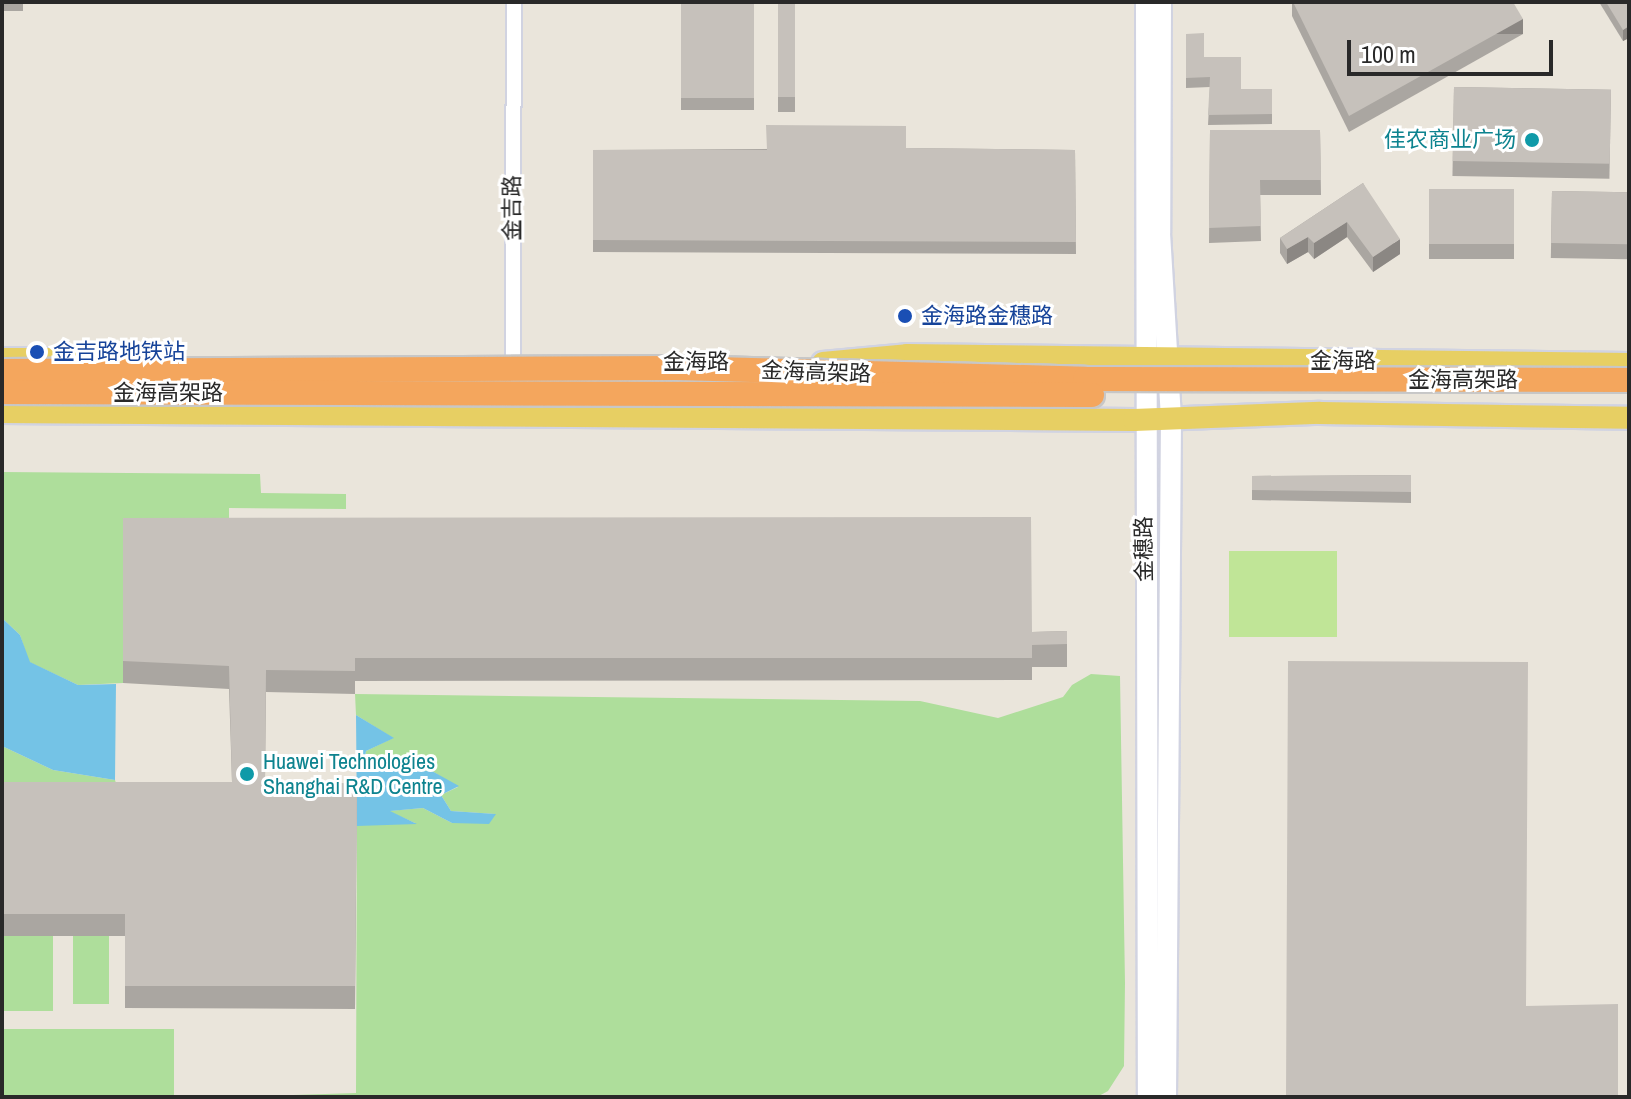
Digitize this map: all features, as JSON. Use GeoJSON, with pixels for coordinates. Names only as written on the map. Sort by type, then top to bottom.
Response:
{"type":"FeatureCollection","features":[{"type":"Feature","properties":{"kind":"highway"},"geometry":{"type":"LineString","coordinates":[[1028,367],[1629,378]]}},
{"type":"Feature","properties":{"kind":"highway","name":"金海高架路"},"geometry":{"type":"LineString","coordinates":[[2,371],[676,368],[1085,379],[1629,378]]}},
{"type":"Feature","properties":{"kind":"highway","name":"金海高架路"},"geometry":{"type":"LineString","coordinates":[[2,392],[1629,396]]}},
{"type":"Feature","properties":{"kind":"main road","name":"金海路"},"geometry":{"type":"LineString","coordinates":[[2,359],[833,363],[907,355],[1629,364]]}},
{"type":"Feature","properties":{"kind":"main road"},"geometry":{"type":"LineString","coordinates":[[2,412],[513,413],[1145,420],[1171,416],[1629,418]]}},
{"type":"Feature","properties":{"kind":"street","name":"金吉路"},"geometry":{"type":"LineString","coordinates":[[513,413],[514,2]]}},
{"type":"Feature","properties":{"kind":"street","name":"金穗路"},"geometry":{"type":"LineString","coordinates":[[1146,2],[1158,356],[1171,416],[1166,1097]]}},
{"type":"Feature","properties":{"kind":"street","name":"金穗路"},"geometry":{"type":"LineString","coordinates":[[1148,1097],[1145,420],[1158,356],[1161,2]]}},
{"type":"Feature","properties":{"kind":"green space"},"geometry":{"type":"Polygon","coordinates":[[[2,472],[260,474],[261,493],[346,494],[346,509],[229,508],[229,540],[123,540],[123,683],[78,685],[29,662],[20,635],[2,618],[2,472]]]}},
{"type":"Feature","properties":{"kind":"green space"},"geometry":{"type":"Polygon","coordinates":[[[1229,551],[1337,551],[1337,637],[1229,637],[1229,551]]]}},
{"type":"Feature","properties":{"kind":"green space"},"geometry":{"type":"Polygon","coordinates":[[[1091,674],[1120,676],[1125,983],[1124,1066],[1108,1091],[1097,1097],[228,1097],[356,1093],[357,807],[357,825],[415,823],[388,811],[423,808],[452,823],[495,814],[451,811],[441,795],[458,787],[432,771],[373,770],[364,762],[366,751],[393,738],[356,715],[355,694],[920,701],[998,718],[1063,697],[1072,685],[1091,674]]]}},
{"type":"Feature","properties":{"kind":"green space"},"geometry":{"type":"Polygon","coordinates":[[[2,746],[53,770],[115,780],[123,804],[2,805],[2,746]]]}},
{"type":"Feature","properties":{"kind":"green space"},"geometry":{"type":"Polygon","coordinates":[[[2,936],[53,936],[53,1011],[2,1011],[2,936]]]}},
{"type":"Feature","properties":{"kind":"green space"},"geometry":{"type":"Polygon","coordinates":[[[73,936],[109,936],[109,1004],[73,1004],[73,936]]]}},
{"type":"Feature","properties":{"kind":"green space"},"geometry":{"type":"Polygon","coordinates":[[[2,1029],[174,1029],[174,1097],[2,1097],[2,1029]]]}},
{"type":"Feature","properties":{"kind":"water"},"geometry":{"type":"Polygon","coordinates":[[[2,618],[20,635],[30,662],[78,685],[116,684],[115,780],[53,770],[2,746],[2,618]]]}},
{"type":"Feature","properties":{"kind":"water"},"geometry":{"type":"Polygon","coordinates":[[[356,715],[394,738],[366,751],[364,762],[373,770],[432,771],[459,786],[441,795],[451,811],[496,814],[489,824],[452,823],[423,808],[390,811],[417,824],[357,826],[356,715]]]}},
{"type":"Feature","properties":{"kind":"building"},"geometry":{"type":"Polygon","coordinates":[[[681,2],[754,2],[754,98],[681,98],[681,2]]]}},
{"type":"Feature","properties":{"kind":"building"},"geometry":{"type":"Polygon","coordinates":[[[778,2],[795,2],[795,97],[778,97],[778,2]]]}},
{"type":"Feature","properties":{"kind":"building"},"geometry":{"type":"Polygon","coordinates":[[[1293,2],[1513,2],[1523,19],[1349,116],[1293,2]]]}},
{"type":"Feature","properties":{"kind":"building"},"geometry":{"type":"Polygon","coordinates":[[[1606,2],[1629,2],[1629,26],[1623,30],[1606,2]]]}},
{"type":"Feature","properties":{"kind":"building"},"geometry":{"type":"Polygon","coordinates":[[[1204,33],[1204,57],[1241,57],[1241,89],[1272,89],[1272,114],[1208,115],[1210,77],[1186,78],[1186,34],[1204,33]]]}},
{"type":"Feature","properties":{"kind":"building","name":"佳农商业广场"},"geometry":{"type":"Polygon","coordinates":[[[1454,87],[1611,90],[1610,164],[1453,161],[1454,87]]]}},
{"type":"Feature","properties":{"kind":"building"},"geometry":{"type":"Polygon","coordinates":[[[766,125],[906,126],[906,148],[1075,150],[1076,242],[593,240],[593,150],[767,150],[766,125]]]}},
{"type":"Feature","properties":{"kind":"building"},"geometry":{"type":"Polygon","coordinates":[[[1210,130],[1320,130],[1321,180],[1260,180],[1261,226],[1209,228],[1210,130]]]}},
{"type":"Feature","properties":{"kind":"building"},"geometry":{"type":"Polygon","coordinates":[[[1363,183],[1400,239],[1373,257],[1347,222],[1314,243],[1308,237],[1287,249],[1280,238],[1363,183]]]}},
{"type":"Feature","properties":{"kind":"building","name":"佳农商业广场"},"geometry":{"type":"Polygon","coordinates":[[[1429,189],[1514,189],[1514,244],[1429,244],[1429,189]]]}},
{"type":"Feature","properties":{"kind":"building","name":"佳农商业广场"},"geometry":{"type":"Polygon","coordinates":[[[1552,191],[1629,192],[1628,244],[1551,243],[1552,191]]]}},
{"type":"Feature","properties":{"kind":"building"},"geometry":{"type":"Polygon","coordinates":[[[1411,475],[1411,492],[1252,490],[1252,476],[1411,475]]]}},
{"type":"Feature","properties":{"kind":"building","name":"Huawei Technologies Shanghai R&D Centre"},"geometry":{"type":"Polygon","coordinates":[[[1031,517],[1032,632],[1067,631],[1067,644],[1032,645],[1032,658],[355,658],[355,671],[266,670],[265,781],[357,784],[355,986],[125,986],[125,914],[2,914],[2,782],[232,782],[229,666],[123,661],[123,518],[1031,517]]]}},
{"type":"Feature","properties":{"kind":"building"},"geometry":{"type":"Polygon","coordinates":[[[1288,661],[1528,662],[1526,1006],[1618,1004],[1618,1097],[1286,1097],[1288,661]]]}},
{"type":"Feature","properties":{"kind":"place","name":"佳农商业广场"},"geometry":{"type":"Point","coordinates":[1532,140]}},
{"type":"Feature","properties":{"kind":"place","name":"金海路金穗路"},"geometry":{"type":"Point","coordinates":[905,316]}},
{"type":"Feature","properties":{"kind":"place","name":"金吉路地铁站"},"geometry":{"type":"Point","coordinates":[37,352]}},
{"type":"Feature","properties":{"kind":"place","name":"Huawei Technologies Shanghai R&D Centre"},"geometry":{"type":"Point","coordinates":[247,774]}}]}
